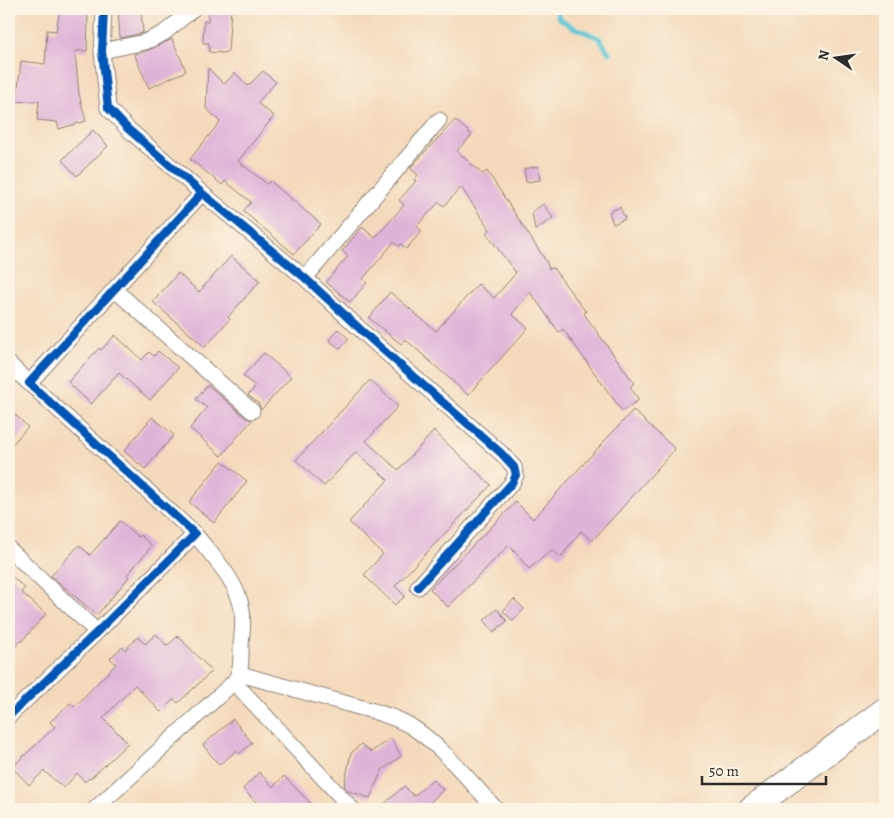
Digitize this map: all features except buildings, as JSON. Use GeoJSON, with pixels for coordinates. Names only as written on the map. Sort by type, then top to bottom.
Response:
{"type":"FeatureCollection","features":[{"type":"Feature","properties":{"kind":"highway"},"geometry":{"type":"LineString","coordinates":[[751,809],[885,710]]}},
{"type":"Feature","properties":{"kind":"street"},"geometry":{"type":"LineString","coordinates":[[104,9],[102,51],[108,108],[128,129],[202,193],[305,278],[374,342],[501,453],[514,467],[516,475],[512,483],[418,587]]}},
{"type":"Feature","properties":{"kind":"street"},"geometry":{"type":"LineString","coordinates":[[102,51],[145,42],[164,33],[193,9]]}},
{"type":"Feature","properties":{"kind":"street"},"geometry":{"type":"LineString","coordinates":[[305,278],[439,120]]}},
{"type":"Feature","properties":{"kind":"street"},"geometry":{"type":"LineString","coordinates":[[29,383],[202,193]]}},
{"type":"Feature","properties":{"kind":"street"},"geometry":{"type":"LineString","coordinates":[[115,290],[252,411]]}},
{"type":"Feature","properties":{"kind":"street"},"geometry":{"type":"LineString","coordinates":[[9,364],[195,534],[234,585],[242,609],[237,678],[95,809]]}},
{"type":"Feature","properties":{"kind":"street"},"geometry":{"type":"LineString","coordinates":[[10,714],[97,632],[195,534]]}},
{"type":"Feature","properties":{"kind":"street"},"geometry":{"type":"LineString","coordinates":[[9,549],[97,632]]}},
{"type":"Feature","properties":{"kind":"street"},"geometry":{"type":"LineString","coordinates":[[237,678],[352,809]]}},
{"type":"Feature","properties":{"kind":"street"},"geometry":{"type":"LineString","coordinates":[[237,678],[373,711],[393,717],[411,726],[428,739],[496,809]]}},
{"type":"Feature","properties":{"kind":"waterway"},"geometry":{"type":"LineString","coordinates":[[556,9],[559,18],[573,27],[599,38],[609,53]]}},
{"type":"Feature","properties":{"kind":"cycle path"},"geometry":{"type":"LineString","coordinates":[[104,9],[102,51],[108,108],[128,129],[202,193],[305,278],[374,342],[501,453],[514,467],[516,475],[512,483],[418,587]]}},
{"type":"Feature","properties":{"kind":"cycle path"},"geometry":{"type":"LineString","coordinates":[[9,716],[97,632],[195,534],[29,383],[202,193]]}}]}
